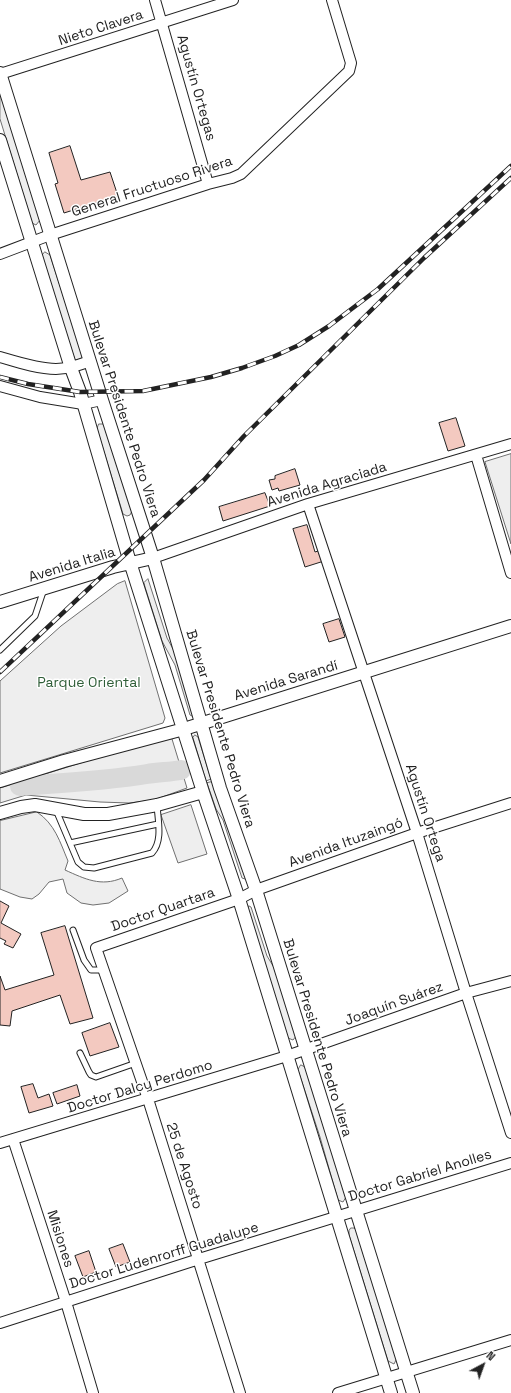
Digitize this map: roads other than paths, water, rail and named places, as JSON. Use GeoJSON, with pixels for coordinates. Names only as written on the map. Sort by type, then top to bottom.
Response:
{"type":"FeatureCollection","features":[{"type":"Feature","properties":{"kind":"street","name":"Agustín Ortegas"},"geometry":{"type":"LineString","coordinates":[[156,0],[208,184]]}},
{"type":"Feature","properties":{"kind":"street","name":"Nieto Clavera"},"geometry":{"type":"LineString","coordinates":[[0,74],[233,0]]}},
{"type":"Feature","properties":{"kind":"street","name":"General Fructuoso Rivera"},"geometry":{"type":"LineString","coordinates":[[0,254],[50,235],[241,174],[349,71],[351,63],[332,0]]}},
{"type":"Feature","properties":{"kind":"street","name":"Bulevar Presidente Pedro Viera"},"geometry":{"type":"LineString","coordinates":[[0,74],[153,558],[220,788],[256,890],[413,1393]]}},
{"type":"Feature","properties":{"kind":"street"},"geometry":{"type":"LineString","coordinates":[[0,140],[131,563],[184,728],[202,792],[239,899],[391,1393]]}},
{"type":"Feature","properties":{"kind":"street"},"geometry":{"type":"LineString","coordinates":[[0,357],[43,368],[56,369],[71,368],[90,361]]}},
{"type":"Feature","properties":{"kind":"street"},"geometry":{"type":"LineString","coordinates":[[0,386],[40,396],[83,404],[102,400]]}},
{"type":"Feature","properties":{"kind":"street","name":"Avenida Agraciada"},"geometry":{"type":"LineString","coordinates":[[153,558],[308,504],[511,444]]}},
{"type":"Feature","properties":{"kind":"street"},"geometry":{"type":"LineString","coordinates":[[476,455],[511,573]]}},
{"type":"Feature","properties":{"kind":"street","name":"Agustín Ortega"},"geometry":{"type":"LineString","coordinates":[[308,504],[417,833],[511,1133]]}},
{"type":"Feature","properties":{"kind":"street","name":"Avenida Italia"},"geometry":{"type":"LineString","coordinates":[[0,602],[113,567],[153,558]]}},
{"type":"Feature","properties":{"kind":"street","name":"Avenida Sarandí"},"geometry":{"type":"LineString","coordinates":[[0,781],[202,723],[511,626]]}},
{"type":"Feature","properties":{"kind":"street"},"geometry":{"type":"LineString","coordinates":[[0,813],[20,807],[35,805],[84,814],[108,814],[157,805],[202,792]]}},
{"type":"Feature","properties":{"kind":"street","name":"Avenida Ituzaingó"},"geometry":{"type":"LineString","coordinates":[[239,899],[256,890],[417,833],[511,803]]}},
{"type":"Feature","properties":{"kind":"street","name":"Doctor Quartara"},"geometry":{"type":"LineString","coordinates":[[96,948],[239,899]]}},
{"type":"Feature","properties":{"kind":"street","name":"25 de Agosto"},"geometry":{"type":"LineString","coordinates":[[96,948],[148,1099],[240,1393]]}},
{"type":"Feature","properties":{"kind":"street","name":"Joaquín Suárez"},"geometry":{"type":"LineString","coordinates":[[287,1056],[466,993],[511,980]]}},
{"type":"Feature","properties":{"kind":"street","name":"Doctor Dalcy Perdomo"},"geometry":{"type":"LineString","coordinates":[[0,1143],[287,1056]]}},
{"type":"Feature","properties":{"kind":"street","name":"Misiones"},"geometry":{"type":"LineString","coordinates":[[13,1139],[66,1302],[93,1393]]}},
{"type":"Feature","properties":{"kind":"street","name":"Doctor Gabriel Anolles"},"geometry":{"type":"LineString","coordinates":[[337,1217],[511,1163]]}},
{"type":"Feature","properties":{"kind":"street","name":"Doctor Ludenrorff Guadalupe"},"geometry":{"type":"LineString","coordinates":[[0,1323],[199,1259],[337,1217]]}},
{"type":"Feature","properties":{"kind":"street"},"geometry":{"type":"LineString","coordinates":[[338,1393],[511,1340]]}},
{"type":"Feature","properties":{"kind":"lane"},"geometry":{"type":"LineString","coordinates":[[0,650],[35,616],[44,589]]}},
{"type":"Feature","properties":{"kind":"lane"},"geometry":{"type":"LineString","coordinates":[[56,809],[78,862],[84,867],[94,868],[152,853],[157,847],[159,836],[157,805]]}},
{"type":"Feature","properties":{"kind":"lane"},"geometry":{"type":"LineString","coordinates":[[70,843],[158,824]]}},
{"type":"Feature","properties":{"kind":"lane"},"geometry":{"type":"LineString","coordinates":[[73,930],[84,960],[91,970],[104,970]]}},
{"type":"Feature","properties":{"kind":"lane"},"geometry":{"type":"LineString","coordinates":[[80,1053],[91,1075],[96,1077],[136,1063]]}},
{"type":"Feature","properties":{"kind":"waterway"},"geometry":{"type":"LineString","coordinates":[[20,786],[100,780],[181,770]]}},
{"type":"Feature","properties":{"kind":"railway"},"geometry":{"type":"LineString","coordinates":[[0,377],[28,384],[80,392],[143,391],[211,377],[275,356],[299,345],[329,326],[378,289],[511,166]]}},
{"type":"Feature","properties":{"kind":"railway"},"geometry":{"type":"LineString","coordinates":[[0,672],[204,480],[244,436],[424,258],[511,178]]}},
{"type":"Feature","properties":{"kind":"park label","name":"Parque Oriental"},"geometry":{"type":"Point","coordinates":[89,683]}}]}
